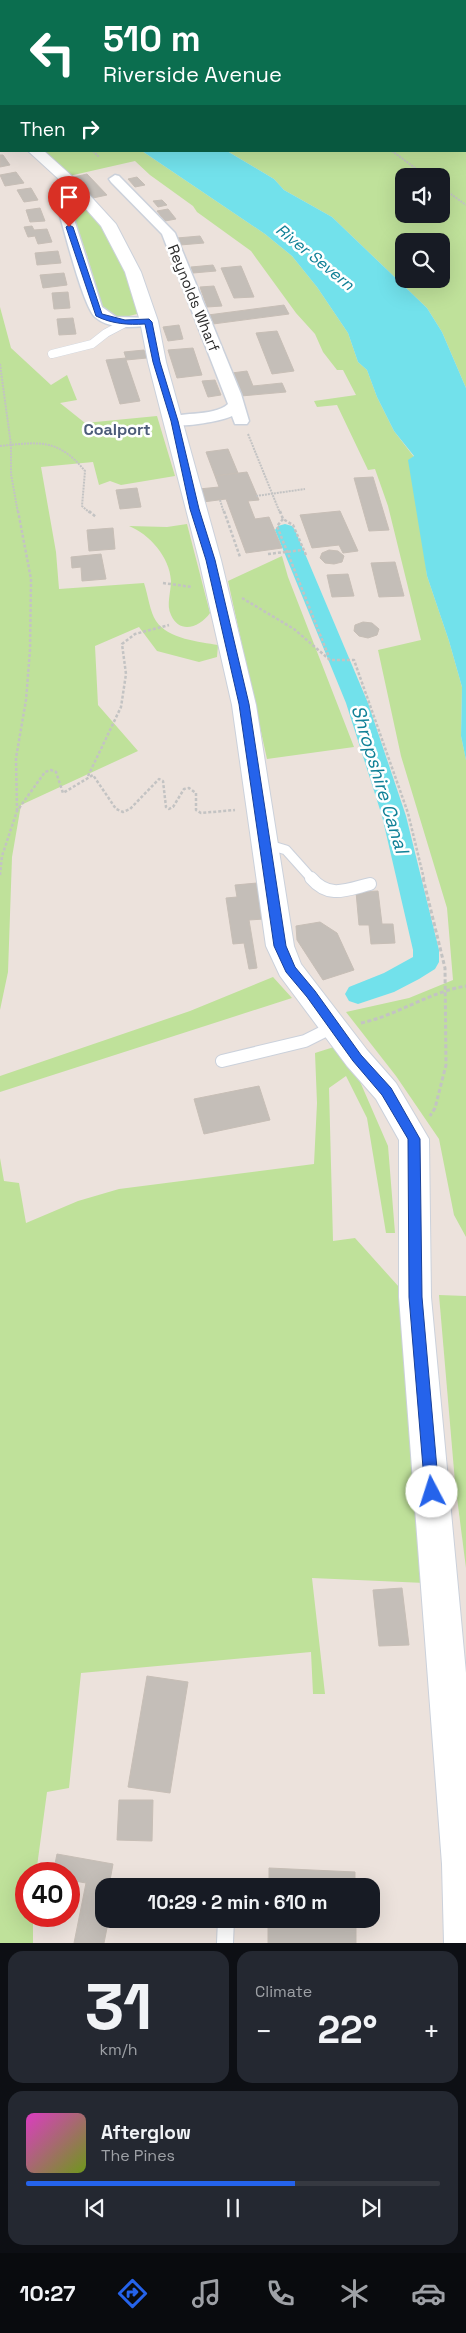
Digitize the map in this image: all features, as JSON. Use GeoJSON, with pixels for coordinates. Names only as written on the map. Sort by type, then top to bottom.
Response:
{"type":"FeatureCollection","features":[{"type":"Feature","properties":{"kind":"street"},"geometry":{"type":"LineString","coordinates":[[36,152],[68,180],[108,224],[133,272],[149,322],[157,362],[218,591],[244,704],[280,946],[290,969],[311,994],[333,1027],[386,1091],[414,1139],[416,1297],[463,1864],[465,1943]]}},
{"type":"Feature","properties":{"kind":"street","name":"Reynolds Wharf"},"geometry":{"type":"LineString","coordinates":[[115,179],[168,233],[239,413]]}},
{"type":"Feature","properties":{"kind":"street"},"geometry":{"type":"LineString","coordinates":[[85,198],[72,202],[64,209],[80,265],[99,315],[108,320],[125,323],[149,322]]}},
{"type":"Feature","properties":{"kind":"street"},"geometry":{"type":"LineString","coordinates":[[174,421],[221,415],[231,411],[239,413]]}},
{"type":"Feature","properties":{"kind":"lane"},"geometry":{"type":"LineString","coordinates":[[52,354],[92,344],[106,333],[125,323]]}},
{"type":"Feature","properties":{"kind":"lane"},"geometry":{"type":"LineString","coordinates":[[266,844],[286,850],[319,887],[328,891],[340,892],[370,884]]}},
{"type":"Feature","properties":{"kind":"lane"},"geometry":{"type":"LineString","coordinates":[[222,1061],[305,1041],[333,1027]]}},
{"type":"Feature","properties":{"kind":"lane"},"geometry":{"type":"LineString","coordinates":[[225,1943],[226,1928]]}},
{"type":"Feature","properties":{"kind":"path"},"geometry":{"type":"LineString","coordinates":[[94,152],[99,158]]}},
{"type":"Feature","properties":{"kind":"path"},"geometry":{"type":"LineString","coordinates":[[393,152],[415,168]]}},
{"type":"Feature","properties":{"kind":"path"},"geometry":{"type":"LineString","coordinates":[[450,193],[466,205]]}},
{"type":"Feature","properties":{"kind":"path"},"geometry":{"type":"LineString","coordinates":[[0,364],[12,445],[11,474],[30,579],[30,650],[26,700],[16,758],[16,811],[2,856],[0,875]]}},
{"type":"Feature","properties":{"kind":"path"},"geometry":{"type":"LineString","coordinates":[[239,413],[283,519],[293,525],[306,555]]}},
{"type":"Feature","properties":{"kind":"path"},"geometry":{"type":"LineString","coordinates":[[0,446],[39,442],[60,447],[74,456],[85,472],[82,506],[96,517]]}},
{"type":"Feature","properties":{"kind":"path"},"geometry":{"type":"LineString","coordinates":[[256,496],[305,489]]}},
{"type":"Feature","properties":{"kind":"path"},"geometry":{"type":"LineString","coordinates":[[220,500],[240,557]]}},
{"type":"Feature","properties":{"kind":"path"},"geometry":{"type":"LineString","coordinates":[[283,519],[277,526],[330,660]]}},
{"type":"Feature","properties":{"kind":"path"},"geometry":{"type":"LineString","coordinates":[[268,554],[303,550]]}},
{"type":"Feature","properties":{"kind":"path"},"geometry":{"type":"LineString","coordinates":[[218,591],[244,598],[264,608],[294,629],[330,660],[354,660],[408,813],[445,968],[446,1065],[435,1108],[414,1139]]}},
{"type":"Feature","properties":{"kind":"path"},"geometry":{"type":"LineString","coordinates":[[16,811],[46,772],[51,770],[56,772],[63,792],[68,792],[88,776],[120,707],[126,674],[122,644],[135,634],[169,625]]}},
{"type":"Feature","properties":{"kind":"path"},"geometry":{"type":"LineString","coordinates":[[88,776],[96,778],[116,809],[123,812],[130,809],[159,780],[163,781],[166,807],[169,809],[173,807],[184,788],[189,788],[196,792],[196,810],[201,813],[259,807]]}},
{"type":"Feature","properties":{"kind":"path"},"geometry":{"type":"LineString","coordinates":[[373,1021],[415,1006],[445,989],[464,986]]}},
{"type":"Feature","properties":{"kind":"green space"},"geometry":{"type":"Polygon","coordinates":[[[42,152],[143,152],[265,234],[292,256],[317,287],[348,333],[358,362],[367,370],[377,397],[394,431],[414,457],[427,576],[462,687],[461,736],[466,760],[466,1237],[454,1215],[439,1139],[396,1076],[346,1012],[409,998],[453,980],[447,908],[401,756],[378,650],[421,640],[388,506],[375,469],[368,470],[337,405],[317,407],[314,401],[356,395],[343,370],[337,370],[323,352],[315,334],[296,313],[251,251],[197,212],[193,206],[150,175],[135,161],[69,176],[42,152]]]}},
{"type":"Feature","properties":{"kind":"green space"},"geometry":{"type":"Polygon","coordinates":[[[229,152],[466,152],[466,388],[442,332],[427,308],[406,288],[450,288],[450,233],[395,233],[395,277],[332,217],[284,190],[274,179],[229,152]]]}},
{"type":"Feature","properties":{"kind":"green space"},"geometry":{"type":"Polygon","coordinates":[[[81,205],[100,223],[119,254],[132,288],[137,314],[121,318],[113,316],[101,305],[87,255],[71,214],[70,208],[81,205]]]}},
{"type":"Feature","properties":{"kind":"green space"},"geometry":{"type":"Polygon","coordinates":[[[0,307],[11,348],[51,385],[67,375],[77,400],[60,403],[85,423],[157,416],[175,476],[121,485],[110,481],[99,485],[93,462],[41,467],[56,552],[59,589],[144,583],[152,613],[161,627],[185,639],[218,645],[217,657],[199,662],[157,651],[139,627],[95,646],[98,705],[138,751],[21,805],[12,857],[8,972],[0,1010],[0,307]]]}},
{"type":"Feature","properties":{"kind":"green space"},"geometry":{"type":"Polygon","coordinates":[[[187,524],[210,613],[201,622],[190,627],[179,625],[171,615],[169,603],[170,572],[163,555],[144,535],[129,526],[167,527],[187,524]]]}},
{"type":"Feature","properties":{"kind":"green space"},"geometry":{"type":"Polygon","coordinates":[[[282,556],[288,577],[354,747],[267,759],[228,581],[282,556]]]}},
{"type":"Feature","properties":{"kind":"green space"},"geometry":{"type":"Polygon","coordinates":[[[273,977],[292,998],[0,1092],[0,1076],[190,1011],[273,977]]]}},
{"type":"Feature","properties":{"kind":"green space"},"geometry":{"type":"Polygon","coordinates":[[[337,1046],[358,1077],[388,1146],[395,1233],[386,1233],[367,1118],[346,1076],[329,1088],[333,1241],[355,1238],[399,1287],[425,1583],[312,1578],[325,1694],[313,1694],[311,1652],[81,1673],[69,1788],[47,1792],[38,1862],[15,1862],[15,1927],[33,1927],[33,1943],[0,1943],[0,1158],[4,1181],[19,1183],[26,1223],[78,1201],[119,1189],[314,1164],[317,1103],[315,1053],[337,1046]]]}},
{"type":"Feature","properties":{"kind":"green space"},"geometry":{"type":"Polygon","coordinates":[[[439,1295],[466,1296],[466,1568],[455,1482],[439,1295]]]}},
{"type":"Feature","properties":{"kind":"water","name":"River Severn"},"geometry":{"type":"Polygon","coordinates":[[[143,152],[229,152],[274,179],[284,190],[332,217],[395,277],[395,288],[406,288],[427,308],[442,332],[466,388],[466,760],[461,736],[462,687],[427,576],[408,460],[414,456],[394,431],[377,397],[367,370],[358,362],[348,333],[317,287],[292,256],[265,234],[143,152]]]}},
{"type":"Feature","properties":{"kind":"building"},"geometry":{"type":"Polygon","coordinates":[[[0,155],[3,155],[10,165],[0,167],[0,155]]]}},
{"type":"Feature","properties":{"kind":"building"},"geometry":{"type":"Polygon","coordinates":[[[16,172],[24,183],[5,186],[0,175],[16,172]]]}},
{"type":"Feature","properties":{"kind":"building"},"geometry":{"type":"Polygon","coordinates":[[[87,174],[107,195],[93,198],[74,177],[87,174]]]}},
{"type":"Feature","properties":{"kind":"building"},"geometry":{"type":"Polygon","coordinates":[[[137,177],[145,185],[135,187],[128,179],[137,177]]]}},
{"type":"Feature","properties":{"kind":"building"},"geometry":{"type":"Polygon","coordinates":[[[31,188],[38,200],[24,202],[17,190],[31,188]]]}},
{"type":"Feature","properties":{"kind":"building"},"geometry":{"type":"Polygon","coordinates":[[[162,200],[167,205],[158,207],[153,201],[162,200]]]}},
{"type":"Feature","properties":{"kind":"building"},"geometry":{"type":"Polygon","coordinates":[[[40,208],[45,221],[30,222],[26,210],[40,208]]]}},
{"type":"Feature","properties":{"kind":"building"},"geometry":{"type":"Polygon","coordinates":[[[168,209],[176,219],[165,221],[157,211],[168,209]]]}},
{"type":"Feature","properties":{"kind":"building"},"geometry":{"type":"Polygon","coordinates":[[[32,226],[34,230],[47,229],[52,242],[38,244],[35,236],[28,237],[24,227],[32,226]]]}},
{"type":"Feature","properties":{"kind":"building"},"geometry":{"type":"Polygon","coordinates":[[[200,236],[204,243],[180,245],[177,238],[200,236]]]}},
{"type":"Feature","properties":{"kind":"building"},"geometry":{"type":"Polygon","coordinates":[[[58,251],[61,263],[37,265],[35,253],[58,251]]]}},
{"type":"Feature","properties":{"kind":"building"},"geometry":{"type":"Polygon","coordinates":[[[213,265],[216,271],[193,273],[191,267],[213,265]]]}},
{"type":"Feature","properties":{"kind":"building"},"geometry":{"type":"Polygon","coordinates":[[[241,266],[254,297],[234,298],[221,268],[241,266]]]}},
{"type":"Feature","properties":{"kind":"building"},"geometry":{"type":"Polygon","coordinates":[[[64,273],[67,285],[43,288],[40,275],[64,273]]]}},
{"type":"Feature","properties":{"kind":"building"},"geometry":{"type":"Polygon","coordinates":[[[214,286],[222,306],[207,307],[200,287],[214,286]]]}},
{"type":"Feature","properties":{"kind":"building"},"geometry":{"type":"Polygon","coordinates":[[[68,292],[70,308],[54,309],[52,293],[68,292]]]}},
{"type":"Feature","properties":{"kind":"building"},"geometry":{"type":"Polygon","coordinates":[[[284,305],[289,314],[213,324],[208,315],[284,305]]]}},
{"type":"Feature","properties":{"kind":"building"},"geometry":{"type":"Polygon","coordinates":[[[73,318],[76,334],[59,335],[57,319],[73,318]]]}},
{"type":"Feature","properties":{"kind":"building"},"geometry":{"type":"Polygon","coordinates":[[[179,325],[183,339],[168,341],[163,327],[179,325]]]}},
{"type":"Feature","properties":{"kind":"building"},"geometry":{"type":"Polygon","coordinates":[[[277,331],[294,371],[272,374],[256,333],[277,331]]]}},
{"type":"Feature","properties":{"kind":"building"},"geometry":{"type":"Polygon","coordinates":[[[193,348],[202,375],[177,378],[168,350],[193,348]]]}},
{"type":"Feature","properties":{"kind":"building"},"geometry":{"type":"Polygon","coordinates":[[[144,350],[147,358],[126,360],[140,401],[120,404],[106,360],[126,358],[124,352],[144,350]]]}},
{"type":"Feature","properties":{"kind":"building"},"geometry":{"type":"Polygon","coordinates":[[[247,371],[253,386],[282,383],[286,392],[241,396],[232,373],[247,371]]]}},
{"type":"Feature","properties":{"kind":"building"},"geometry":{"type":"Polygon","coordinates":[[[215,380],[221,395],[208,397],[202,381],[215,380]]]}},
{"type":"Feature","properties":{"kind":"building"},"geometry":{"type":"Polygon","coordinates":[[[228,449],[238,473],[215,476],[206,452],[228,449]]]}},
{"type":"Feature","properties":{"kind":"building"},"geometry":{"type":"Polygon","coordinates":[[[247,472],[259,500],[248,501],[255,519],[269,517],[282,548],[246,553],[226,499],[203,502],[199,489],[219,487],[215,476],[247,472]]]}},
{"type":"Feature","properties":{"kind":"building"},"geometry":{"type":"Polygon","coordinates":[[[373,477],[389,530],[369,531],[354,478],[373,477]]]}},
{"type":"Feature","properties":{"kind":"building"},"geometry":{"type":"Polygon","coordinates":[[[137,488],[141,507],[120,509],[116,490],[137,488]]]}},
{"type":"Feature","properties":{"kind":"building"},"geometry":{"type":"Polygon","coordinates":[[[340,511],[358,551],[343,553],[339,545],[312,548],[300,515],[340,511]]]}},
{"type":"Feature","properties":{"kind":"building"},"geometry":{"type":"Polygon","coordinates":[[[113,528],[115,549],[89,551],[87,530],[113,528]]]}},
{"type":"Feature","properties":{"kind":"building"},"geometry":{"type":"Polygon","coordinates":[[[329,550],[338,551],[344,556],[342,562],[334,564],[325,563],[320,558],[322,553],[329,550]]]}},
{"type":"Feature","properties":{"kind":"building"},"geometry":{"type":"Polygon","coordinates":[[[101,554],[106,579],[82,581],[81,567],[72,568],[71,557],[101,554]]]}},
{"type":"Feature","properties":{"kind":"building"},"geometry":{"type":"Polygon","coordinates":[[[395,562],[404,596],[379,597],[371,563],[395,562]]]}},
{"type":"Feature","properties":{"kind":"building"},"geometry":{"type":"Polygon","coordinates":[[[348,574],[354,596],[332,597],[327,575],[348,574]]]}},
{"type":"Feature","properties":{"kind":"building"},"geometry":{"type":"Polygon","coordinates":[[[363,622],[372,623],[379,629],[377,635],[368,638],[359,636],[354,631],[355,625],[363,622]]]}},
{"type":"Feature","properties":{"kind":"building"},"geometry":{"type":"Polygon","coordinates":[[[257,883],[264,919],[249,920],[257,968],[249,969],[244,943],[233,944],[226,898],[237,897],[235,885],[257,883]]]}},
{"type":"Feature","properties":{"kind":"building"},"geometry":{"type":"Polygon","coordinates":[[[378,891],[382,924],[393,924],[395,943],[371,944],[369,925],[359,925],[356,892],[378,891]]]}},
{"type":"Feature","properties":{"kind":"building"},"geometry":{"type":"Polygon","coordinates":[[[320,922],[337,933],[354,970],[323,980],[297,940],[296,926],[320,922]]]}},
{"type":"Feature","properties":{"kind":"building"},"geometry":{"type":"Polygon","coordinates":[[[259,1086],[270,1120],[204,1134],[194,1099],[259,1086]]]}},
{"type":"Feature","properties":{"kind":"building"},"geometry":{"type":"Polygon","coordinates":[[[402,1588],[409,1645],[379,1646],[373,1590],[402,1588]]]}},
{"type":"Feature","properties":{"kind":"building"},"geometry":{"type":"Polygon","coordinates":[[[147,1676],[188,1682],[170,1793],[128,1787],[147,1676]]]}},
{"type":"Feature","properties":{"kind":"building"},"geometry":{"type":"Polygon","coordinates":[[[119,1800],[153,1800],[152,1841],[117,1840],[119,1800]]]}},
{"type":"Feature","properties":{"kind":"building"},"geometry":{"type":"Polygon","coordinates":[[[57,1854],[113,1864],[110,1878],[95,1878],[95,1928],[107,1928],[104,1943],[74,1943],[77,1927],[80,1927],[80,1913],[86,1883],[80,1882],[80,1862],[55,1862],[57,1854]]]}},
{"type":"Feature","properties":{"kind":"building"},"geometry":{"type":"Polygon","coordinates":[[[269,1868],[355,1872],[355,1878],[269,1878],[269,1868]]]}},
{"type":"Feature","properties":{"kind":"building"},"geometry":{"type":"Polygon","coordinates":[[[268,1928],[356,1928],[356,1943],[268,1943],[268,1928]]]}},
{"type":"Feature","properties":{"kind":"waterway","name":"Shropshire Canal"},"geometry":{"type":"LineString","coordinates":[[285,530],[357,703],[394,816],[426,950],[426,962],[393,981],[358,994]]}},
{"type":"Feature","properties":{"kind":"district","name":"Coalport"},"geometry":{"type":"Point","coordinates":[117,429]}},
{"type":"Feature","properties":{"kind":"route"},"geometry":{"type":"LineString","coordinates":[[69,227],[80,265],[99,315],[108,320],[125,323],[149,322],[157,362],[210,560],[244,704],[280,946],[290,969],[311,994],[357,1058],[386,1091],[414,1139],[416,1297],[432,1492]]}}]}
